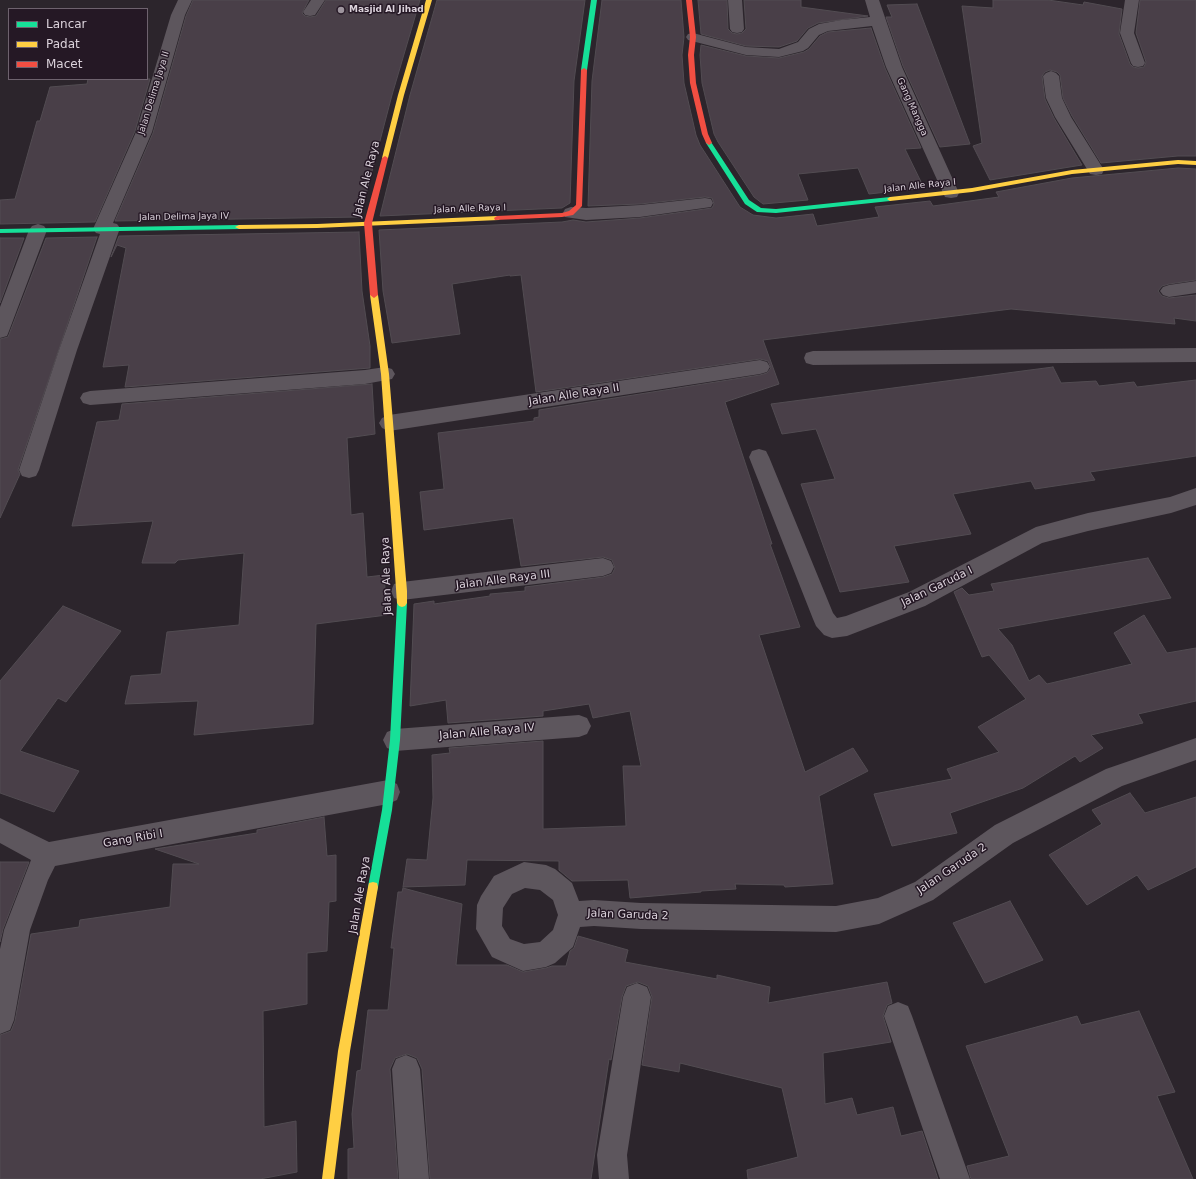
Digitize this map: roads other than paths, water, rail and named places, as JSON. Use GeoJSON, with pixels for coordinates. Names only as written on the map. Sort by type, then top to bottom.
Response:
{"type":"FeatureCollection","features":[{"type":"Feature","properties":{"kind":"street","name":"Jalan Delima Jaya II"},"geometry":{"type":"LineString","coordinates":[[29,470],[106,229],[144,132],[176,23],[185,0]]}},
{"type":"Feature","properties":{"kind":"street"},"geometry":{"type":"LineString","coordinates":[[310,12],[318,0]]}},
{"type":"Feature","properties":{"kind":"street","name":"Jalan Ale Raya"},"geometry":{"type":"LineString","coordinates":[[328,1179],[344,1051],[387,810],[395,740],[402,591],[385,374],[373,290],[368,223],[401,95],[429,0]]}},
{"type":"Feature","properties":{"kind":"street"},"geometry":{"type":"LineString","coordinates":[[571,213],[579,206],[584,81],[594,0]]}},
{"type":"Feature","properties":{"kind":"street"},"geometry":{"type":"LineString","coordinates":[[689,0],[693,37],[746,51],[779,53],[798,48],[803,45],[810,35],[824,27],[878,21]]}},
{"type":"Feature","properties":{"kind":"street"},"geometry":{"type":"LineString","coordinates":[[735,0],[737,29]]}},
{"type":"Feature","properties":{"kind":"street","name":"Gang Mangga"},"geometry":{"type":"LineString","coordinates":[[872,0],[894,67],[951,193]]}},
{"type":"Feature","properties":{"kind":"street"},"geometry":{"type":"LineString","coordinates":[[1132,0],[1127,32],[1138,63]]}},
{"type":"Feature","properties":{"kind":"street","name":"Jalan Alle Raya I"},"geometry":{"type":"LineString","coordinates":[[693,37],[691,54],[693,83],[708,144],[726,168],[747,202],[759,210],[776,211],[951,193],[1072,172],[1178,162],[1196,163]]}},
{"type":"Feature","properties":{"kind":"street"},"geometry":{"type":"LineString","coordinates":[[1051,76],[1054,98],[1063,117],[1096,170]]}},
{"type":"Feature","properties":{"kind":"street"},"geometry":{"type":"LineString","coordinates":[[571,213],[586,214],[640,211],[705,203]]}},
{"type":"Feature","properties":{"kind":"street","name":"Jalan Alle Raya I"},"geometry":{"type":"LineString","coordinates":[[368,223],[571,213]]}},
{"type":"Feature","properties":{"kind":"street","name":"Jalan Delima Jaya IV"},"geometry":{"type":"LineString","coordinates":[[0,231],[317,226],[368,223]]}},
{"type":"Feature","properties":{"kind":"street"},"geometry":{"type":"LineString","coordinates":[[0,331],[38,230]]}},
{"type":"Feature","properties":{"kind":"street"},"geometry":{"type":"LineString","coordinates":[[1169,291],[1196,287]]}},
{"type":"Feature","properties":{"kind":"street"},"geometry":{"type":"LineString","coordinates":[[813,358],[1196,356]]}},
{"type":"Feature","properties":{"kind":"street","name":"Jalan Alle Raya II"},"geometry":{"type":"LineString","coordinates":[[389,423],[760,367]]}},
{"type":"Feature","properties":{"kind":"street"},"geometry":{"type":"LineString","coordinates":[[90,398],[365,377],[385,374]]}},
{"type":"Feature","properties":{"kind":"street","name":"Jalan Garuda I"},"geometry":{"type":"LineString","coordinates":[[760,457],[824,619],[832,628],[847,626],[917,599],[1036,536],[1088,522],[1170,505],[1196,496]]}},
{"type":"Feature","properties":{"kind":"street","name":"Jalan Alle Raya III"},"geometry":{"type":"LineString","coordinates":[[402,591],[603,567]]}},
{"type":"Feature","properties":{"kind":"street","name":"Jalan Alle Raya IV"},"geometry":{"type":"LineString","coordinates":[[395,740],[580,726]]}},
{"type":"Feature","properties":{"kind":"street","name":"Jalan Garuda 2"},"geometry":{"type":"LineString","coordinates":[[570,915],[594,913],[641,916],[836,919],[879,911],[924,891],[1004,834],[1101,784],[1115,777],[1196,749]]}},
{"type":"Feature","properties":{"kind":"street","name":"Gang Ribi I"},"geometry":{"type":"LineString","coordinates":[[47,855],[388,792]]}},
{"type":"Feature","properties":{"kind":"street"},"geometry":{"type":"LineString","coordinates":[[0,830],[47,855],[37,875],[16,930],[0,1020]]}},
{"type":"Feature","properties":{"kind":"street"},"geometry":{"type":"LineString","coordinates":[[614,1179],[612,1155],[637,997]]}},
{"type":"Feature","properties":{"kind":"street"},"geometry":{"type":"LineString","coordinates":[[898,1016],[955,1179]]}},
{"type":"Feature","properties":{"kind":"street"},"geometry":{"type":"LineString","coordinates":[[406,1069],[414,1179]]}},
{"type":"Feature","properties":{"kind":"place","name":"Masjid Al Jihad"},"geometry":{"type":"Point","coordinates":[341,10]}}]}
